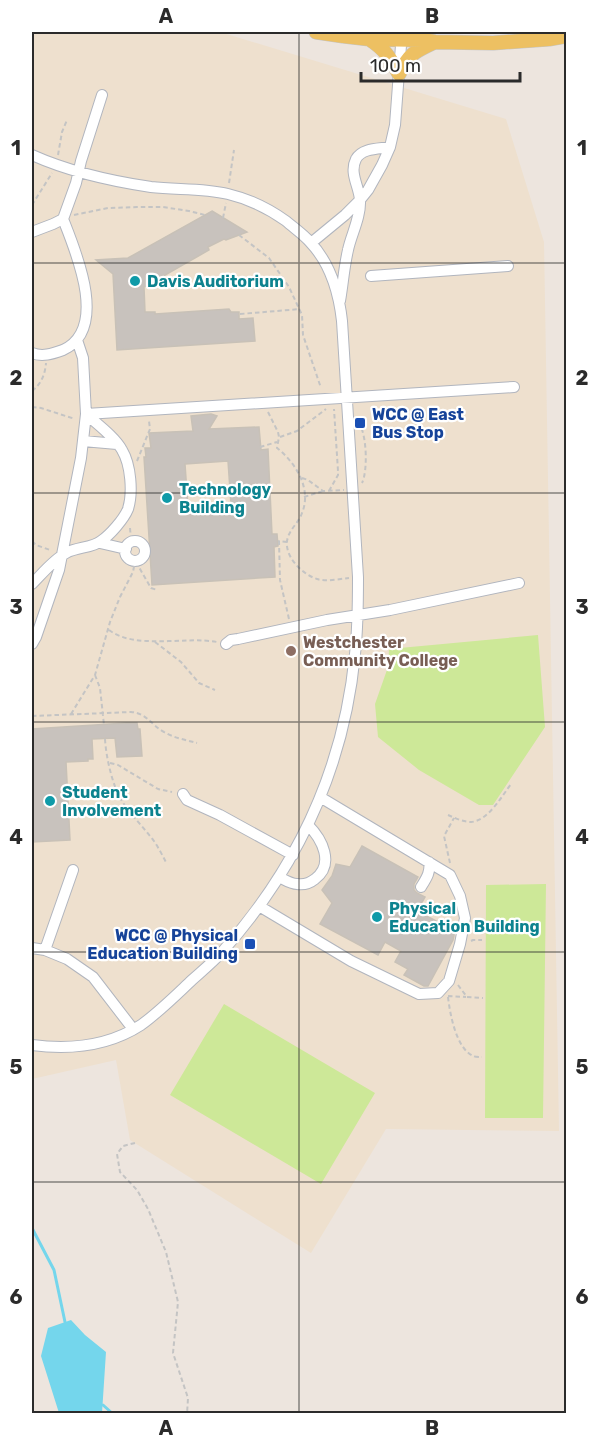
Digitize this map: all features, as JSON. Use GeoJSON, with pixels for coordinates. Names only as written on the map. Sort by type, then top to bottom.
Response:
{"type":"FeatureCollection","features":[{"type":"Feature","properties":{"kind":"main road"},"geometry":{"type":"LineString","coordinates":[[316,32],[369,39],[402,36],[435,42],[493,43],[567,36]]}},
{"type":"Feature","properties":{"kind":"main road"},"geometry":{"type":"LineString","coordinates":[[369,39],[390,57],[399,74]]}},
{"type":"Feature","properties":{"kind":"main road"},"geometry":{"type":"LineString","coordinates":[[399,74],[407,58],[435,42]]}},
{"type":"Feature","properties":{"kind":"street"},"geometry":{"type":"LineString","coordinates":[[311,243],[360,201],[375,178],[390,147],[395,125],[402,36]]}},
{"type":"Feature","properties":{"kind":"street"},"geometry":{"type":"LineString","coordinates":[[32,353],[38,356],[53,354],[69,347],[77,340],[86,319],[86,294],[82,268],[69,217],[78,172],[102,95]]}},
{"type":"Feature","properties":{"kind":"street"},"geometry":{"type":"LineString","coordinates":[[339,301],[360,201],[354,173],[356,160],[361,153],[390,147]]}},
{"type":"Feature","properties":{"kind":"street"},"geometry":{"type":"LineString","coordinates":[[32,156],[78,172],[115,181],[227,194],[242,198],[274,213],[311,243],[330,276],[339,301],[358,577],[356,655],[342,731],[309,825],[293,855],[259,906],[220,954],[166,1004],[133,1029],[102,1042],[77,1047],[32,1045]]}},
{"type":"Feature","properties":{"kind":"street"},"geometry":{"type":"LineString","coordinates":[[32,232],[69,217]]}},
{"type":"Feature","properties":{"kind":"street"},"geometry":{"type":"LineString","coordinates":[[371,276],[508,266]]}},
{"type":"Feature","properties":{"kind":"street"},"geometry":{"type":"LineString","coordinates":[[32,644],[59,570],[81,458],[85,418],[83,358],[77,340]]}},
{"type":"Feature","properties":{"kind":"street"},"geometry":{"type":"LineString","coordinates":[[85,418],[146,410],[514,387]]}},
{"type":"Feature","properties":{"kind":"street"},"geometry":{"type":"LineString","coordinates":[[85,418],[122,450],[130,475],[128,510],[100,543]]}},
{"type":"Feature","properties":{"kind":"street"},"geometry":{"type":"LineString","coordinates":[[83,441],[117,444]]}},
{"type":"Feature","properties":{"kind":"street"},"geometry":{"type":"LineString","coordinates":[[134,542],[142,545],[145,550],[143,556],[135,561],[127,557],[126,549],[134,542]]}},
{"type":"Feature","properties":{"kind":"street"},"geometry":{"type":"LineString","coordinates":[[32,584],[61,554],[100,543],[126,549]]}},
{"type":"Feature","properties":{"kind":"street"},"geometry":{"type":"LineString","coordinates":[[226,644],[231,640],[519,584]]}},
{"type":"Feature","properties":{"kind":"street"},"geometry":{"type":"LineString","coordinates":[[183,794],[187,800],[220,815],[293,855]]}},
{"type":"Feature","properties":{"kind":"street"},"geometry":{"type":"LineString","coordinates":[[259,906],[351,961],[419,994],[438,993],[448,981],[460,944],[465,918],[460,896],[450,875],[320,797]]}},
{"type":"Feature","properties":{"kind":"street"},"geometry":{"type":"LineString","coordinates":[[279,877],[296,885],[306,884],[321,873],[326,856],[324,848],[316,832],[309,825]]}},
{"type":"Feature","properties":{"kind":"street"},"geometry":{"type":"LineString","coordinates":[[421,887],[428,874],[429,862]]}},
{"type":"Feature","properties":{"kind":"street"},"geometry":{"type":"LineString","coordinates":[[45,950],[73,870]]}},
{"type":"Feature","properties":{"kind":"street"},"geometry":{"type":"LineString","coordinates":[[32,948],[45,950],[67,959],[93,977],[133,1029]]}},
{"type":"Feature","properties":{"kind":"path"},"geometry":{"type":"LineString","coordinates":[[58,159],[67,120]]}},
{"type":"Feature","properties":{"kind":"path"},"geometry":{"type":"LineString","coordinates":[[228,188],[234,150]]}},
{"type":"Feature","properties":{"kind":"path"},"geometry":{"type":"LineString","coordinates":[[32,205],[53,171]]}},
{"type":"Feature","properties":{"kind":"path"},"geometry":{"type":"LineString","coordinates":[[223,218],[226,200]]}},
{"type":"Feature","properties":{"kind":"path"},"geometry":{"type":"LineString","coordinates":[[69,217],[108,208],[136,207],[163,207],[205,215]]}},
{"type":"Feature","properties":{"kind":"path"},"geometry":{"type":"LineString","coordinates":[[239,235],[269,258],[300,309],[303,335],[324,398]]}},
{"type":"Feature","properties":{"kind":"path"},"geometry":{"type":"LineString","coordinates":[[240,314],[300,309]]}},
{"type":"Feature","properties":{"kind":"path"},"geometry":{"type":"LineString","coordinates":[[32,391],[40,384],[46,360]]}},
{"type":"Feature","properties":{"kind":"path"},"geometry":{"type":"LineString","coordinates":[[264,402],[278,432],[277,448],[296,468],[304,497],[305,506],[288,536],[288,553],[306,573],[317,579],[352,577]]}},
{"type":"Feature","properties":{"kind":"path"},"geometry":{"type":"LineString","coordinates":[[32,407],[85,418]]}},
{"type":"Feature","properties":{"kind":"path"},"geometry":{"type":"LineString","coordinates":[[279,437],[297,430],[328,408],[335,407],[338,475],[329,491]]}},
{"type":"Feature","properties":{"kind":"path"},"geometry":{"type":"LineString","coordinates":[[130,475],[150,429],[146,410]]}},
{"type":"Feature","properties":{"kind":"path"},"geometry":{"type":"LineString","coordinates":[[356,417],[357,422],[363,427],[366,463],[366,474],[359,489]]}},
{"type":"Feature","properties":{"kind":"path"},"geometry":{"type":"LineString","coordinates":[[260,447],[277,442]]}},
{"type":"Feature","properties":{"kind":"path"},"geometry":{"type":"LineString","coordinates":[[300,478],[308,480],[323,491]]}},
{"type":"Feature","properties":{"kind":"path"},"geometry":{"type":"LineString","coordinates":[[304,497],[323,491],[346,490]]}},
{"type":"Feature","properties":{"kind":"path"},"geometry":{"type":"LineString","coordinates":[[32,541],[36,545],[61,554]]}},
{"type":"Feature","properties":{"kind":"path"},"geometry":{"type":"LineString","coordinates":[[287,543],[279,541],[280,580],[290,628]]}},
{"type":"Feature","properties":{"kind":"path"},"geometry":{"type":"LineString","coordinates":[[135,561],[151,588],[157,590]]}},
{"type":"Feature","properties":{"kind":"path"},"geometry":{"type":"LineString","coordinates":[[71,714],[96,675],[108,629],[120,597],[133,572],[135,561]]}},
{"type":"Feature","properties":{"kind":"path"},"geometry":{"type":"LineString","coordinates":[[108,629],[116,635],[136,640],[179,642],[205,640],[226,644]]}},
{"type":"Feature","properties":{"kind":"path"},"geometry":{"type":"LineString","coordinates":[[153,640],[181,662],[198,683],[215,690]]}},
{"type":"Feature","properties":{"kind":"path"},"geometry":{"type":"LineString","coordinates":[[96,675],[100,688],[104,725]]}},
{"type":"Feature","properties":{"kind":"path"},"geometry":{"type":"LineString","coordinates":[[32,716],[140,713],[161,730],[197,743]]}},
{"type":"Feature","properties":{"kind":"path"},"geometry":{"type":"LineString","coordinates":[[105,739],[106,756],[119,795],[131,815],[152,838],[167,864]]}},
{"type":"Feature","properties":{"kind":"path"},"geometry":{"type":"LineString","coordinates":[[110,763],[118,765],[158,789],[183,794]]}},
{"type":"Feature","properties":{"kind":"path"},"geometry":{"type":"LineString","coordinates":[[448,814],[472,822],[483,817],[511,784]]}},
{"type":"Feature","properties":{"kind":"path"},"geometry":{"type":"LineString","coordinates":[[450,875],[451,868],[444,836],[455,818]]}},
{"type":"Feature","properties":{"kind":"path"},"geometry":{"type":"LineString","coordinates":[[450,976],[467,997]]}},
{"type":"Feature","properties":{"kind":"path"},"geometry":{"type":"LineString","coordinates":[[482,1057],[474,1056],[463,1046],[454,1028],[448,996],[483,998]]}},
{"type":"Feature","properties":{"kind":"path"},"geometry":{"type":"LineString","coordinates":[[135,1143],[123,1146],[117,1154],[120,1172],[137,1190],[148,1209],[166,1252],[178,1302],[173,1353],[188,1398],[187,1413]]}},
{"type":"Feature","properties":{"kind":"shaded area","name":"Westchester Community College"},"geometry":{"type":"Polygon","coordinates":[[[32,32],[220,32],[506,119],[544,242],[559,1131],[386,1129],[311,1253],[130,1140],[116,1060],[32,1079],[32,32]]]}},
{"type":"Feature","properties":{"kind":"green space"},"geometry":{"type":"Polygon","coordinates":[[[538,635],[545,727],[493,805],[479,805],[419,770],[378,737],[375,704],[388,667],[389,649],[538,635]]]}},
{"type":"Feature","properties":{"kind":"green space"},"geometry":{"type":"Polygon","coordinates":[[[546,884],[543,1118],[485,1118],[486,885],[546,884]]]}},
{"type":"Feature","properties":{"kind":"green space"},"geometry":{"type":"Polygon","coordinates":[[[224,1004],[375,1093],[321,1184],[170,1095],[224,1004]]]}},
{"type":"Feature","properties":{"kind":"water"},"geometry":{"type":"Polygon","coordinates":[[[71,1320],[106,1352],[102,1413],[59,1413],[41,1356],[48,1328],[71,1320]]]}},
{"type":"Feature","properties":{"kind":"building","name":"Davis Auditorium"},"geometry":{"type":"Polygon","coordinates":[[[212,211],[247,232],[208,247],[209,250],[144,287],[145,312],[155,312],[155,314],[229,309],[231,312],[239,312],[239,319],[253,318],[255,341],[117,350],[113,274],[96,260],[128,258],[212,211]]]}},
{"type":"Feature","properties":{"kind":"building","name":"Technology Building"},"geometry":{"type":"Polygon","coordinates":[[[211,414],[217,416],[209,429],[259,427],[261,450],[268,449],[272,534],[277,534],[278,546],[274,547],[275,577],[152,585],[145,448],[151,448],[149,433],[193,431],[191,416],[211,414]],[[228,461],[185,464],[188,507],[209,504],[231,505],[228,461]]]}},
{"type":"Feature","properties":{"kind":"building","name":"Student Involvement"},"geometry":{"type":"Polygon","coordinates":[[[137,723],[140,729],[142,756],[117,757],[115,738],[92,739],[93,759],[66,762],[70,840],[32,842],[32,729],[137,723]]]}},
{"type":"Feature","properties":{"kind":"building","name":"Physical Education Building"},"geometry":{"type":"Polygon","coordinates":[[[362,846],[418,877],[414,890],[425,897],[417,911],[455,931],[453,940],[428,986],[404,975],[408,969],[395,962],[401,951],[385,942],[378,955],[320,924],[332,903],[322,890],[332,876],[336,864],[350,867],[362,846]]]}},
{"type":"Feature","properties":{"kind":"waterway"},"geometry":{"type":"LineString","coordinates":[[32,1228],[54,1270],[65,1322]]}},
{"type":"Feature","properties":{"kind":"waterway"},"geometry":{"type":"LineString","coordinates":[[103,1405],[113,1414]]}},
{"type":"Feature","properties":{"kind":"place","name":"Davis Auditorium"},"geometry":{"type":"Point","coordinates":[135,281]}},
{"type":"Feature","properties":{"kind":"place","name":"WCC @ East Bus Stop"},"geometry":{"type":"Point","coordinates":[360,423]}},
{"type":"Feature","properties":{"kind":"place","name":"Technology Building"},"geometry":{"type":"Point","coordinates":[167,498]}},
{"type":"Feature","properties":{"kind":"place","name":"Westchester Community College"},"geometry":{"type":"Point","coordinates":[291,651]}},
{"type":"Feature","properties":{"kind":"place","name":"Student Involvement"},"geometry":{"type":"Point","coordinates":[50,801]}},
{"type":"Feature","properties":{"kind":"place","name":"Physical Education Building"},"geometry":{"type":"Point","coordinates":[377,917]}},
{"type":"Feature","properties":{"kind":"place","name":"WCC @ Physical Education Building"},"geometry":{"type":"Point","coordinates":[250,944]}}]}
